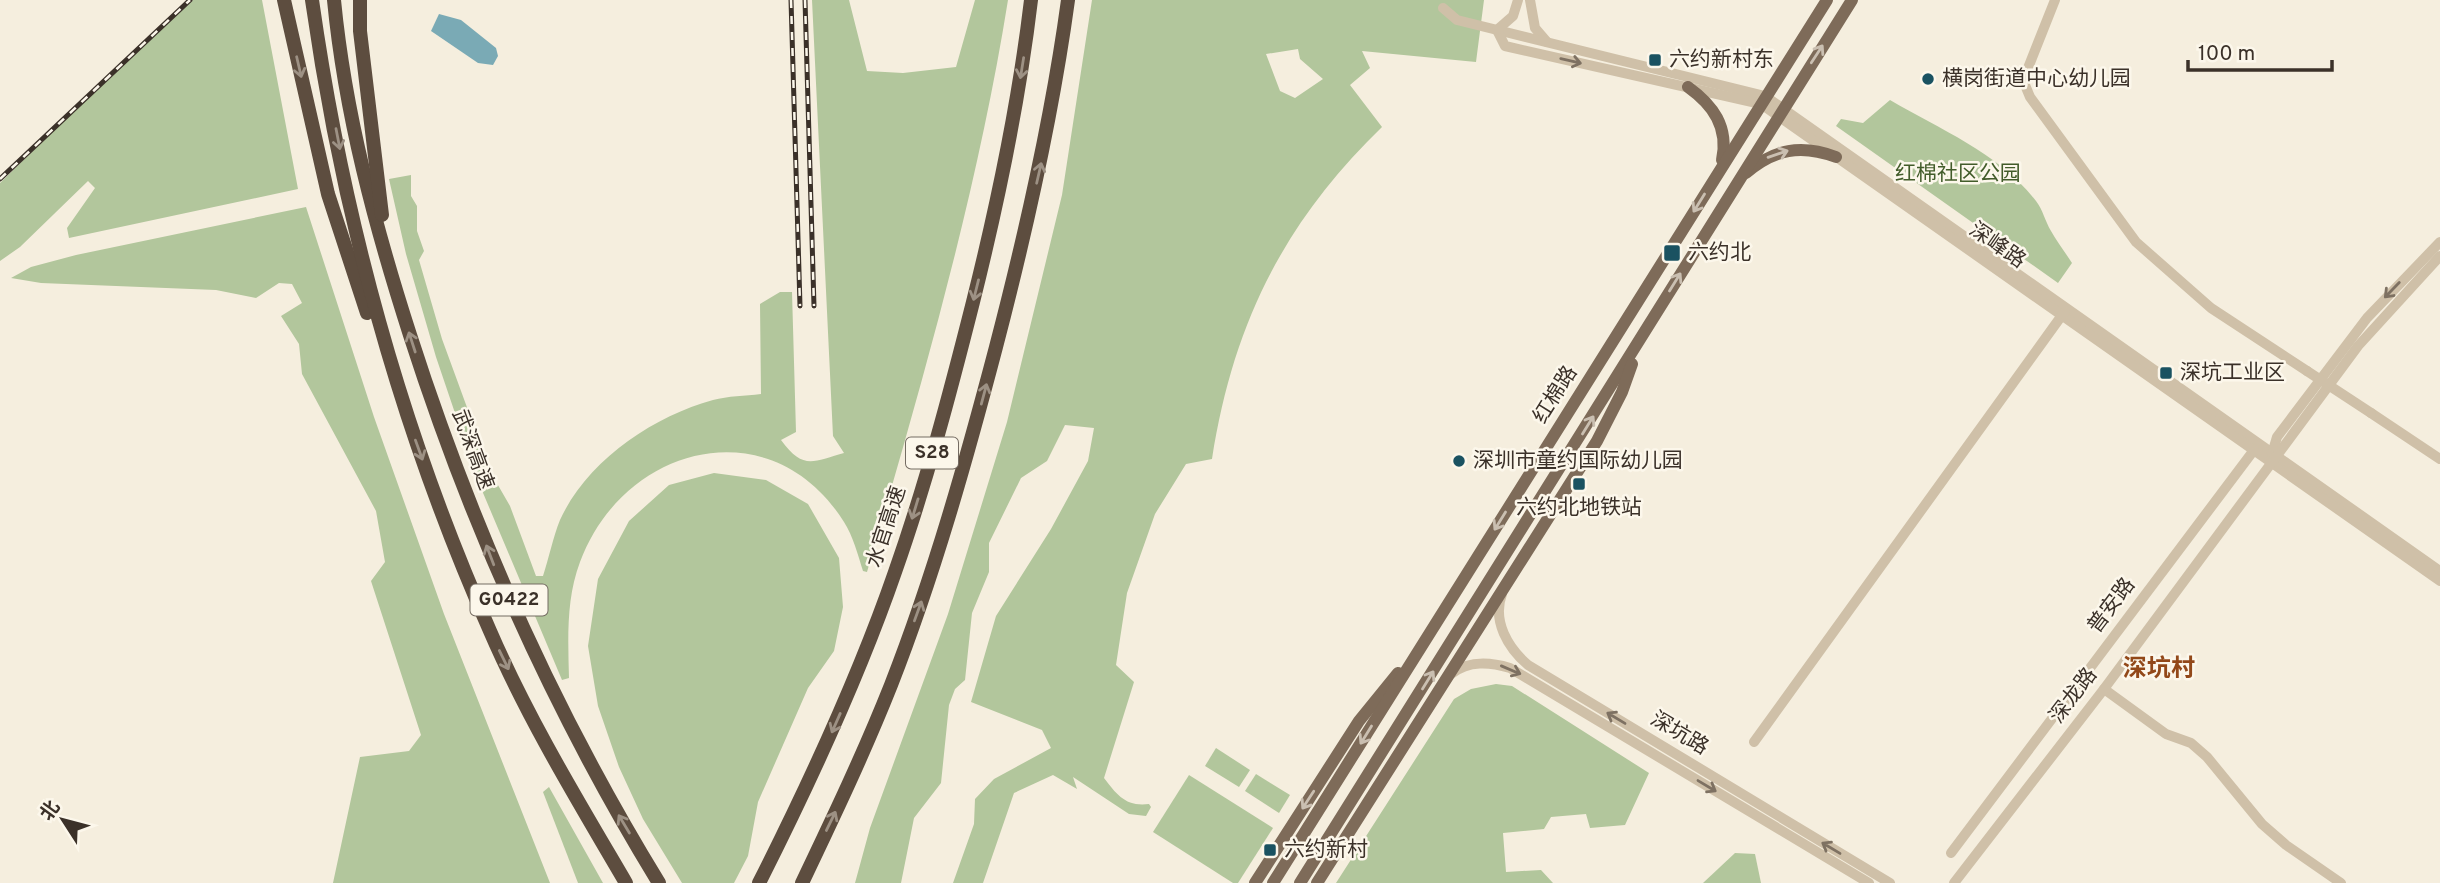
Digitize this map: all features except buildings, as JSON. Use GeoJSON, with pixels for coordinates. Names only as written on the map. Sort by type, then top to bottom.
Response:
{"type":"FeatureCollection","features":[{"type":"Feature","properties":{"kind":"highway"},"geometry":{"type":"LineString","coordinates":[[284,0],[327,194],[369,318],[396,385]]}},
{"type":"Feature","properties":{"kind":"highway","name":"G0422"},"geometry":{"type":"LineString","coordinates":[[312,0],[364,269],[396,385],[447,527],[490,633],[574,794],[626,883]]}},
{"type":"Feature","properties":{"kind":"highway","name":"武深高速"},"geometry":{"type":"LineString","coordinates":[[334,0],[354,130],[387,262],[430,397],[498,578],[568,725],[659,883]]}},
{"type":"Feature","properties":{"kind":"highway"},"geometry":{"type":"LineString","coordinates":[[360,0],[360,31],[387,262]]}},
{"type":"Feature","properties":{"kind":"highway","name":"水官高速"},"geometry":{"type":"LineString","coordinates":[[759,883],[843,706],[903,548],[957,364],[986,250],[1009,143],[1031,0]]}},
{"type":"Feature","properties":{"kind":"highway","name":"S28"},"geometry":{"type":"LineString","coordinates":[[802,883],[852,779],[891,684],[955,497],[1019,260],[1043,153],[1068,0]]}},
{"type":"Feature","properties":{"kind":"main road","name":"红棉路"},"geometry":{"type":"LineString","coordinates":[[1273,883],[1827,0]]}},
{"type":"Feature","properties":{"kind":"main road","name":"红棉路"},"geometry":{"type":"LineString","coordinates":[[1300,883],[1852,0]]}},
{"type":"Feature","properties":{"kind":"main road"},"geometry":{"type":"LineString","coordinates":[[1688,87],[1703,97],[1720,123],[1724,151],[1720,168]]}},
{"type":"Feature","properties":{"kind":"main road"},"geometry":{"type":"LineString","coordinates":[[1732,190],[1763,159],[1782,151],[1815,149],[1836,157]]}},
{"type":"Feature","properties":{"kind":"main road"},"geometry":{"type":"LineString","coordinates":[[1317,883],[1611,417],[1640,341]]}},
{"type":"Feature","properties":{"kind":"main road"},"geometry":{"type":"LineString","coordinates":[[1255,883],[1359,721],[1421,647]]}},
{"type":"Feature","properties":{"kind":"street"},"geometry":{"type":"LineString","coordinates":[[1497,30],[1513,16],[1518,0]]}},
{"type":"Feature","properties":{"kind":"street"},"geometry":{"type":"LineString","coordinates":[[1530,0],[1535,28],[1548,43]]}},
{"type":"Feature","properties":{"kind":"street"},"geometry":{"type":"LineString","coordinates":[[2055,0],[2026,72],[2025,85],[2030,97],[2136,242],[2211,308],[2440,459]]}},
{"type":"Feature","properties":{"kind":"street","name":"深峰路"},"geometry":{"type":"LineString","coordinates":[[1443,8],[1457,20],[1763,100],[2272,456],[2440,570]]}},
{"type":"Feature","properties":{"kind":"street","name":"深峰路"},"geometry":{"type":"LineString","coordinates":[[1497,30],[1505,46],[1688,87],[1763,100]]}},
{"type":"Feature","properties":{"kind":"street","name":"深峰路"},"geometry":{"type":"LineString","coordinates":[[1780,112],[1836,157],[2065,312],[2253,450],[2272,456],[2440,581]]}},
{"type":"Feature","properties":{"kind":"street","name":"深龙路"},"geometry":{"type":"LineString","coordinates":[[2272,456],[2277,437],[2367,317],[2440,242]]}},
{"type":"Feature","properties":{"kind":"street","name":"深龙路"},"geometry":{"type":"LineString","coordinates":[[1955,883],[2104,689],[2272,456],[2375,323],[2440,256]]}},
{"type":"Feature","properties":{"kind":"street"},"geometry":{"type":"LineString","coordinates":[[1754,742],[2065,312]]}},
{"type":"Feature","properties":{"kind":"street","name":"普安路"},"geometry":{"type":"LineString","coordinates":[[1951,853],[2253,450]]}},
{"type":"Feature","properties":{"kind":"street","name":"深坑路"},"geometry":{"type":"LineString","coordinates":[[1507,584],[1500,600],[1502,629],[1516,655],[1528,665],[1890,883]]}},
{"type":"Feature","properties":{"kind":"street","name":"深坑路"},"geometry":{"type":"LineString","coordinates":[[1448,677],[1457,669],[1481,663],[1510,668],[1868,883]]}},
{"type":"Feature","properties":{"kind":"street"},"geometry":{"type":"LineString","coordinates":[[2104,689],[2166,734],[2191,743],[2207,757],[2262,824],[2286,845],[2341,883]]}},
{"type":"Feature","properties":{"kind":"green space"},"geometry":{"type":"Polygon","coordinates":[[[193,0],[262,0],[298,189],[69,238],[67,228],[95,188],[88,181],[20,247],[0,261],[0,183],[105,80],[193,0]]]}},
{"type":"Feature","properties":{"kind":"green space"},"geometry":{"type":"Polygon","coordinates":[[[812,0],[849,0],[867,71],[903,73],[956,67],[975,0],[1008,0],[981,145],[964,216],[928,359],[867,572],[863,571],[853,539],[844,522],[814,486],[779,463],[740,453],[702,455],[664,467],[630,490],[601,522],[580,562],[570,605],[569,678],[562,680],[478,481],[436,357],[406,254],[389,179],[411,175],[411,196],[417,206],[417,231],[424,251],[419,260],[442,339],[491,473],[510,506],[536,576],[543,576],[560,520],[572,499],[604,461],[624,444],[667,418],[690,408],[719,399],[761,394],[760,304],[780,292],[792,292],[796,432],[781,440],[802,460],[816,461],[844,453],[833,436],[812,0]]]}},
{"type":"Feature","properties":{"kind":"green space"},"geometry":{"type":"Polygon","coordinates":[[[1092,0],[1484,0],[1476,62],[1362,51],[1370,68],[1350,85],[1382,127],[1347,163],[1291,238],[1268,278],[1249,320],[1221,410],[1212,459],[1186,464],[1155,514],[1127,593],[1116,665],[1134,682],[1104,778],[1113,790],[1128,802],[1149,804],[1151,807],[1146,816],[1129,814],[1073,777],[1077,789],[1053,775],[1014,793],[983,883],[953,883],[974,824],[975,799],[994,779],[1051,748],[1042,730],[971,702],[996,616],[1051,529],[1088,461],[1094,428],[1065,425],[1047,461],[1021,478],[989,543],[989,572],[972,613],[965,680],[955,689],[949,705],[941,783],[914,818],[901,883],[855,883],[870,828],[948,614],[1007,422],[1062,195],[1092,0]],[[1298,49],[1266,54],[1280,91],[1295,98],[1323,79],[1300,59],[1298,49]]]}},
{"type":"Feature","properties":{"kind":"green space","name":"红棉社区公园"},"geometry":{"type":"Polygon","coordinates":[[[1890,100],[1987,156],[2021,184],[2038,204],[2053,235],[2072,263],[2058,283],[1836,126],[1841,119],[1863,123],[1890,100]]]}},
{"type":"Feature","properties":{"kind":"green space"},"geometry":{"type":"Polygon","coordinates":[[[306,207],[374,417],[444,614],[550,883],[333,883],[360,757],[409,751],[421,735],[371,581],[385,562],[376,511],[302,374],[299,344],[281,316],[302,303],[292,284],[279,283],[256,298],[216,290],[41,283],[11,278],[31,267],[76,255],[306,207]]]}},
{"type":"Feature","properties":{"kind":"green space"},"geometry":{"type":"Polygon","coordinates":[[[714,473],[766,480],[808,504],[839,558],[843,607],[834,651],[808,688],[758,802],[748,856],[734,883],[682,883],[643,819],[619,767],[598,706],[588,646],[598,579],[629,521],[669,485],[714,473]]]}},
{"type":"Feature","properties":{"kind":"green space"},"geometry":{"type":"Polygon","coordinates":[[[1496,684],[1512,686],[1649,773],[1625,825],[1590,828],[1586,814],[1551,817],[1544,829],[1503,833],[1506,872],[1541,870],[1553,883],[1336,883],[1454,699],[1471,689],[1496,684]]]}},
{"type":"Feature","properties":{"kind":"green space"},"geometry":{"type":"Polygon","coordinates":[[[1216,748],[1250,770],[1239,787],[1205,766],[1216,748]]]}},
{"type":"Feature","properties":{"kind":"green space"},"geometry":{"type":"Polygon","coordinates":[[[1256,774],[1290,795],[1279,813],[1245,791],[1256,774]]]}},
{"type":"Feature","properties":{"kind":"green space"},"geometry":{"type":"Polygon","coordinates":[[[1189,775],[1273,828],[1238,883],[1233,883],[1153,832],[1189,775]]]}},
{"type":"Feature","properties":{"kind":"green space"},"geometry":{"type":"Polygon","coordinates":[[[549,787],[603,883],[578,883],[543,792],[549,787]]]}},
{"type":"Feature","properties":{"kind":"green space"},"geometry":{"type":"Polygon","coordinates":[[[1735,853],[1755,854],[1761,883],[1703,883],[1735,853]]]}},
{"type":"Feature","properties":{"kind":"water"},"geometry":{"type":"Polygon","coordinates":[[[439,14],[461,20],[496,48],[498,56],[493,65],[478,63],[431,31],[439,14]]]}},
{"type":"Feature","properties":{"kind":"railway"},"geometry":{"type":"LineString","coordinates":[[0,179],[190,0]]}},
{"type":"Feature","properties":{"kind":"railway"},"geometry":{"type":"LineString","coordinates":[[791,0],[800,306]]}},
{"type":"Feature","properties":{"kind":"railway"},"geometry":{"type":"LineString","coordinates":[[805,0],[814,306]]}},
{"type":"Feature","properties":{"kind":"place","name":"六约新村东"},"geometry":{"type":"Point","coordinates":[1655,60]}},
{"type":"Feature","properties":{"kind":"place","name":"横岗街道中心幼儿园"},"geometry":{"type":"Point","coordinates":[1928,79]}},
{"type":"Feature","properties":{"kind":"place","name":"六约北"},"geometry":{"type":"Point","coordinates":[1672,253]}},
{"type":"Feature","properties":{"kind":"place","name":"深坑工业区"},"geometry":{"type":"Point","coordinates":[2166,373]}},
{"type":"Feature","properties":{"kind":"place","name":"深圳市童约国际幼儿园"},"geometry":{"type":"Point","coordinates":[1459,461]}},
{"type":"Feature","properties":{"kind":"place","name":"六约北地铁站"},"geometry":{"type":"Point","coordinates":[1579,484]}},
{"type":"Feature","properties":{"kind":"place","name":"六约新村"},"geometry":{"type":"Point","coordinates":[1270,850]}},
{"type":"Feature","properties":{"kind":"district","name":"深坑村"},"geometry":{"type":"Point","coordinates":[2159,670]}}]}
